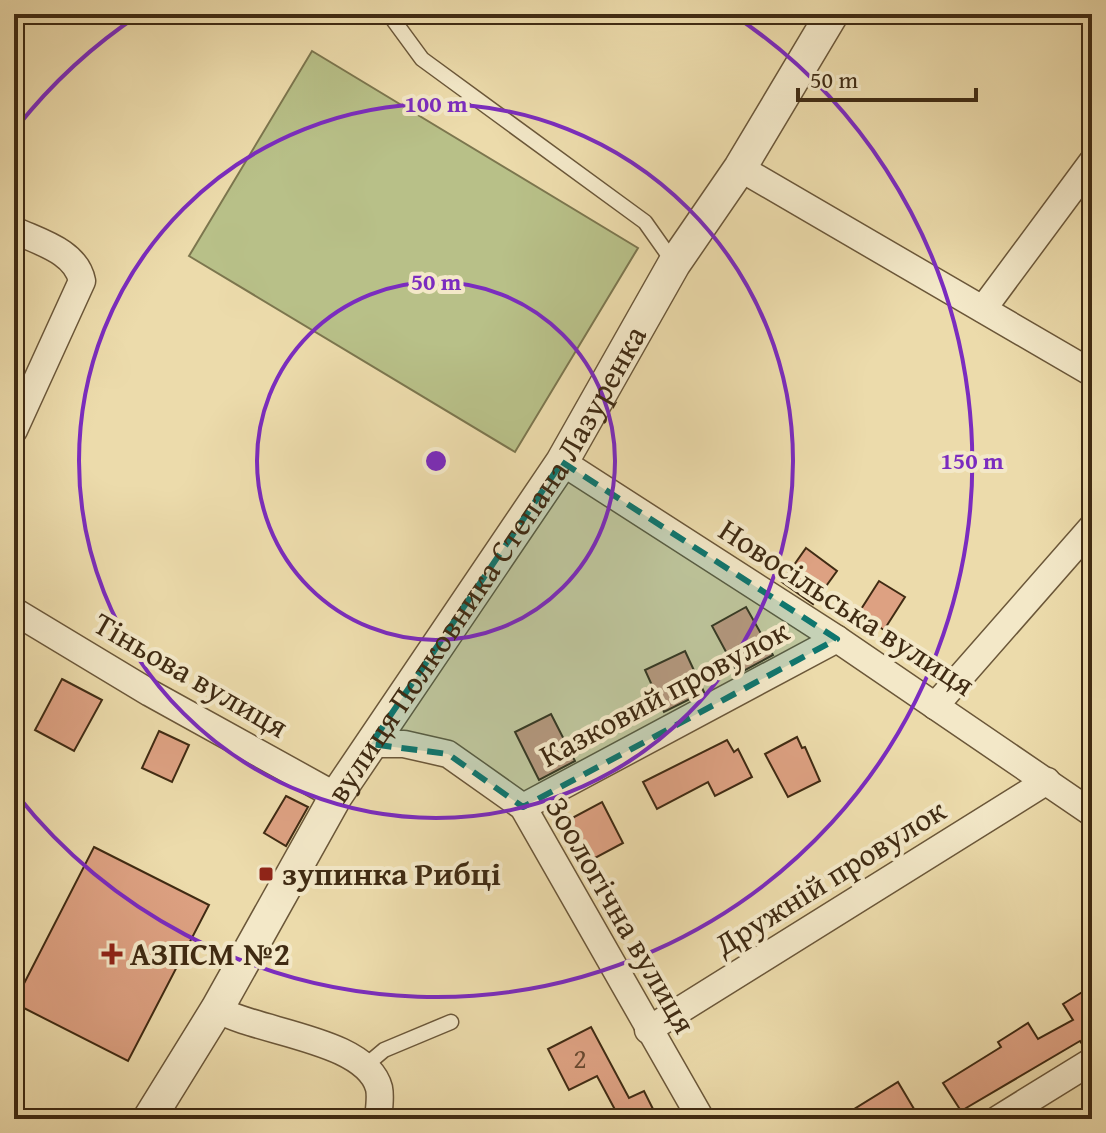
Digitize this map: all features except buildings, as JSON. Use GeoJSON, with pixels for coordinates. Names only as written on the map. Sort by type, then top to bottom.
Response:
{"type":"FeatureCollection","features":[{"type":"Feature","properties":{"kind":"street","name":"вулиця Полковника Степана Лазуренка"},"geometry":{"type":"LineString","coordinates":[[149,1119],[217,1009],[336,796],[562,462],[674,264],[740,168],[832,14]]}},
{"type":"Feature","properties":{"kind":"street"},"geometry":{"type":"LineString","coordinates":[[983,309],[1092,162]]}},
{"type":"Feature","properties":{"kind":"street"},"geometry":{"type":"LineString","coordinates":[[740,168],[1092,373]]}},
{"type":"Feature","properties":{"kind":"street"},"geometry":{"type":"LineString","coordinates":[[14,230],[70,258],[82,281],[14,430]]}},
{"type":"Feature","properties":{"kind":"street","name":"Новосільська вулиця"},"geometry":{"type":"LineString","coordinates":[[562,462],[837,639],[1092,813]]}},
{"type":"Feature","properties":{"kind":"street"},"geometry":{"type":"LineString","coordinates":[[935,706],[1092,527]]}},
{"type":"Feature","properties":{"kind":"street","name":"Тіньова вулиця"},"geometry":{"type":"LineString","coordinates":[[14,611],[150,693],[336,796]]}},
{"type":"Feature","properties":{"kind":"street","name":"Казковий провулок"},"geometry":{"type":"LineString","coordinates":[[523,807],[837,639]]}},
{"type":"Feature","properties":{"kind":"street","name":"Зоологічна вулиця"},"geometry":{"type":"LineString","coordinates":[[371,744],[404,744],[448,754],[523,807],[701,1119]]}},
{"type":"Feature","properties":{"kind":"street","name":"Дружній провулок"},"geometry":{"type":"LineString","coordinates":[[648,1030],[1047,781]]}},
{"type":"Feature","properties":{"kind":"street"},"geometry":{"type":"LineString","coordinates":[[217,1009],[233,1019],[329,1046],[358,1058],[371,1071],[379,1089],[378,1119]]}},
{"type":"Feature","properties":{"kind":"street"},"geometry":{"type":"LineString","coordinates":[[998,1119],[1092,1061]]}},
{"type":"Feature","properties":{"kind":"lane"},"geometry":{"type":"LineString","coordinates":[[389,14],[422,59],[645,222],[674,264]]}},
{"type":"Feature","properties":{"kind":"lane"},"geometry":{"type":"LineString","coordinates":[[365,1066],[384,1050],[451,1022]]}},
{"type":"Feature","properties":{"kind":"highlighted area"},"geometry":{"type":"Polygon","coordinates":[[[562,462],[837,639],[523,807],[448,754],[371,744],[562,462]]]}},
{"type":"Feature","properties":{"kind":"green space"},"geometry":{"type":"Polygon","coordinates":[[[312,51],[638,248],[515,452],[189,256],[312,51]]]}},
{"type":"Feature","properties":{"kind":"place","name":"зупинка Рибці"},"geometry":{"type":"Point","coordinates":[266,874]}},
{"type":"Feature","properties":{"kind":"place","name":"АЗПСМ №2"},"geometry":{"type":"Point","coordinates":[112,954]}}]}
